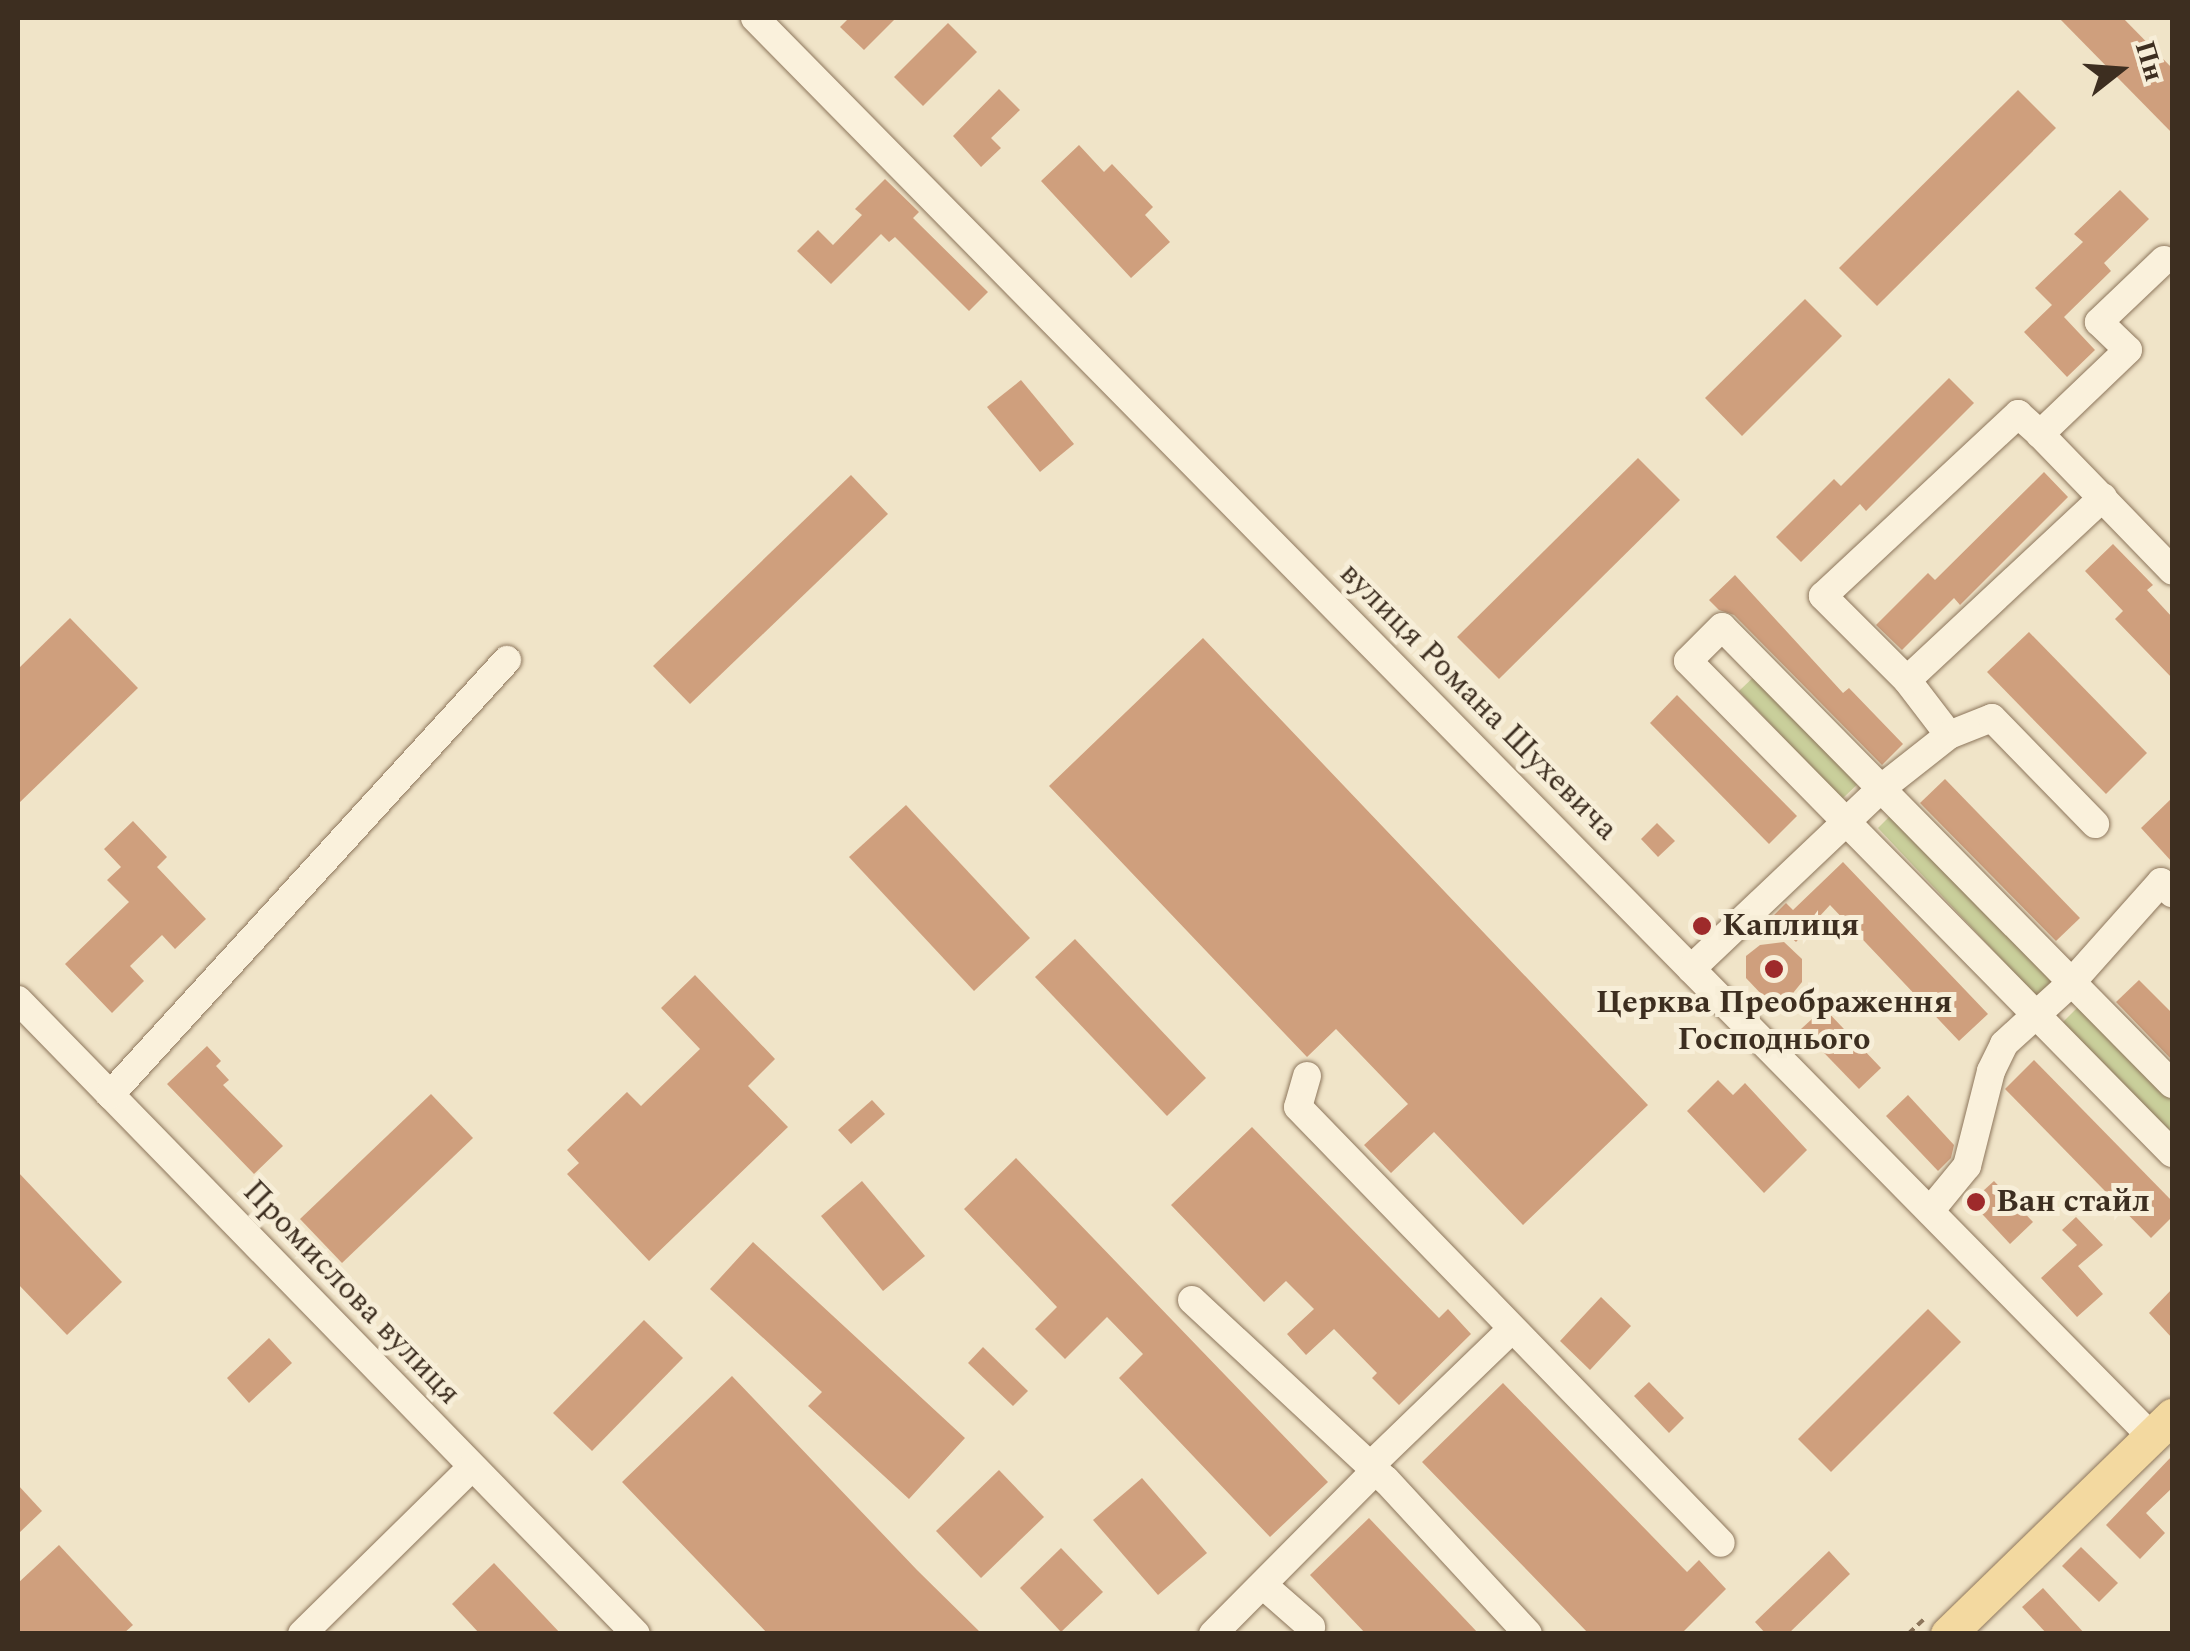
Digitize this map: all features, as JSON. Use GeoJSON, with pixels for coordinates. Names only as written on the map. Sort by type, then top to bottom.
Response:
{"type":"FeatureCollection","features":[{"type":"Feature","properties":{"kind":"main road"},"geometry":{"type":"LineString","coordinates":[[1948,1634],[2162,1426]]}},
{"type":"Feature","properties":{"kind":"street","name":"вулиця Романа Шухевича"},"geometry":{"type":"LineString","coordinates":[[755,18],[1930,1211],[2162,1426]]}},
{"type":"Feature","properties":{"kind":"street"},"geometry":{"type":"LineString","coordinates":[[2040,434],[2128,350],[2099,322],[2164,260]]}},
{"type":"Feature","properties":{"kind":"street"},"geometry":{"type":"LineString","coordinates":[[1949,735],[1907,680],[1823,596],[2018,414],[2172,570]]}},
{"type":"Feature","properties":{"kind":"street"},"geometry":{"type":"LineString","coordinates":[[1907,680],[2103,497]]}},
{"type":"Feature","properties":{"kind":"street"},"geometry":{"type":"LineString","coordinates":[[2172,1084],[1722,627],[1688,661],[2172,1153]]}},
{"type":"Feature","properties":{"kind":"street"},"geometry":{"type":"LineString","coordinates":[[110,1095],[507,660]]}},
{"type":"Feature","properties":{"kind":"street"},"geometry":{"type":"LineString","coordinates":[[1691,969],[1883,787],[1949,735],[1992,718],[2095,824]]}},
{"type":"Feature","properties":{"kind":"street"},"geometry":{"type":"LineString","coordinates":[[1930,1211],[1967,1166],[1991,1071],[2004,1044],[2071,983],[2160,882],[2172,893]]}},
{"type":"Feature","properties":{"kind":"street","name":"Промислова вулиця"},"geometry":{"type":"LineString","coordinates":[[18,1000],[636,1634]]}},
{"type":"Feature","properties":{"kind":"street"},"geometry":{"type":"LineString","coordinates":[[1307,1076],[1298,1107],[1721,1543]]}},
{"type":"Feature","properties":{"kind":"street"},"geometry":{"type":"LineString","coordinates":[[1192,1300],[1373,1468],[1528,1634]]}},
{"type":"Feature","properties":{"kind":"street"},"geometry":{"type":"LineString","coordinates":[[1213,1634],[1512,1330]]}},
{"type":"Feature","properties":{"kind":"street"},"geometry":{"type":"LineString","coordinates":[[302,1634],[472,1468]]}},
{"type":"Feature","properties":{"kind":"street"},"geometry":{"type":"LineString","coordinates":[[1263,1585],[1311,1627]]}},
{"type":"Feature","properties":{"kind":"green space"},"geometry":{"type":"Polygon","coordinates":[[[1762,669],[1865,777],[1842,799],[1739,691],[1762,669]]]}},
{"type":"Feature","properties":{"kind":"green space"},"geometry":{"type":"Polygon","coordinates":[[[1897,809],[2059,975],[2037,997],[1878,828],[1897,809]]]}},
{"type":"Feature","properties":{"kind":"green space"},"geometry":{"type":"Polygon","coordinates":[[[2083,1002],[2172,1090],[2172,1142],[2058,1027],[2083,1002]]]}},
{"type":"Feature","properties":{"kind":"building"},"geometry":{"type":"Polygon","coordinates":[[[849,18],[896,18],[864,50],[840,27],[849,18]]]}},
{"type":"Feature","properties":{"kind":"building"},"geometry":{"type":"Polygon","coordinates":[[[2059,18],[2123,18],[2172,68],[2172,133],[2059,18]]]}},
{"type":"Feature","properties":{"kind":"building"},"geometry":{"type":"Polygon","coordinates":[[[948,23],[977,52],[923,106],[894,77],[948,23]]]}},
{"type":"Feature","properties":{"kind":"building"},"geometry":{"type":"Polygon","coordinates":[[[999,89],[1020,110],[991,138],[1001,148],[981,167],[953,136],[999,89]]]}},
{"type":"Feature","properties":{"kind":"building"},"geometry":{"type":"Polygon","coordinates":[[[2018,90],[2056,128],[1877,306],[1839,268],[2018,90]]]}},
{"type":"Feature","properties":{"kind":"building"},"geometry":{"type":"Polygon","coordinates":[[[1079,145],[1104,172],[1112,164],[1153,207],[1145,215],[1170,242],[1131,278],[1041,181],[1079,145]]]}},
{"type":"Feature","properties":{"kind":"building"},"geometry":{"type":"Polygon","coordinates":[[[885,179],[919,212],[913,218],[988,292],[969,311],[895,237],[889,242],[881,234],[831,284],[797,251],[818,230],[833,245],[862,215],[855,209],[885,179]]]}},
{"type":"Feature","properties":{"kind":"building"},"geometry":{"type":"Polygon","coordinates":[[[2120,190],[2149,219],[2104,263],[2111,271],[2064,317],[2095,350],[2067,377],[2024,332],[2052,305],[2035,288],[2083,242],[2074,234],[2120,190]]]}},
{"type":"Feature","properties":{"kind":"building"},"geometry":{"type":"Polygon","coordinates":[[[1805,299],[1842,336],[1742,436],[1705,398],[1805,299]]]}},
{"type":"Feature","properties":{"kind":"building"},"geometry":{"type":"Polygon","coordinates":[[[1949,378],[1974,403],[1866,511],[1860,504],[1801,562],[1776,537],[1834,479],[1841,486],[1949,378]]]}},
{"type":"Feature","properties":{"kind":"building"},"geometry":{"type":"Polygon","coordinates":[[[1021,380],[1074,444],[1040,472],[987,407],[1021,380]]]}},
{"type":"Feature","properties":{"kind":"building"},"geometry":{"type":"Polygon","coordinates":[[[1638,458],[1680,500],[1499,679],[1457,637],[1638,458]]]}},
{"type":"Feature","properties":{"kind":"building"},"geometry":{"type":"Polygon","coordinates":[[[2044,472],[2068,497],[1960,605],[1954,598],[1902,650],[1876,625],[1928,573],[1935,580],[2044,472]]]}},
{"type":"Feature","properties":{"kind":"building"},"geometry":{"type":"Polygon","coordinates":[[[851,475],[888,514],[690,704],[653,666],[851,475]]]}},
{"type":"Feature","properties":{"kind":"building"},"geometry":{"type":"Polygon","coordinates":[[[2113,544],[2153,585],[2147,590],[2172,617],[2172,678],[2115,619],[2123,611],[2085,571],[2113,544]]]}},
{"type":"Feature","properties":{"kind":"building"},"geometry":{"type":"Polygon","coordinates":[[[1735,575],[1843,693],[1849,688],[1903,744],[1882,765],[1734,615],[1719,610],[1709,600],[1735,575]]]}},
{"type":"Feature","properties":{"kind":"building"},"geometry":{"type":"Polygon","coordinates":[[[70,618],[138,688],[18,804],[18,669],[70,618]]]}},
{"type":"Feature","properties":{"kind":"building"},"geometry":{"type":"Polygon","coordinates":[[[2029,632],[2147,753],[2106,794],[1987,672],[2029,632]]]}},
{"type":"Feature","properties":{"kind":"building"},"geometry":{"type":"Polygon","coordinates":[[[1203,638],[1648,1105],[1523,1225],[1434,1132],[1391,1173],[1364,1145],[1408,1104],[1336,1029],[1307,1057],[1049,786],[1203,638]]]}},
{"type":"Feature","properties":{"kind":"building"},"geometry":{"type":"Polygon","coordinates":[[[1677,695],[1797,816],[1769,844],[1650,723],[1677,695]]]}},
{"type":"Feature","properties":{"kind":"building"},"geometry":{"type":"Polygon","coordinates":[[[1945,779],[2080,918],[2056,941],[1920,803],[1945,779]]]}},
{"type":"Feature","properties":{"kind":"building"},"geometry":{"type":"Polygon","coordinates":[[[2172,798],[2172,862],[2141,828],[2172,798]]]}},
{"type":"Feature","properties":{"kind":"building"},"geometry":{"type":"Polygon","coordinates":[[[906,805],[1030,938],[974,991],[849,857],[906,805]]]}},
{"type":"Feature","properties":{"kind":"building"},"geometry":{"type":"Polygon","coordinates":[[[133,821],[167,857],[157,867],[206,919],[175,949],[162,935],[130,966],[144,981],[112,1013],[65,964],[129,902],[107,880],[121,867],[104,849],[133,821]]]}},
{"type":"Feature","properties":{"kind":"building"},"geometry":{"type":"Polygon","coordinates":[[[1657,823],[1675,841],[1658,857],[1641,839],[1657,823]]]}},
{"type":"Feature","properties":{"kind":"building"},"geometry":{"type":"Polygon","coordinates":[[[1843,862],[1988,1014],[1959,1041],[1830,905],[1796,942],[1770,919],[1786,903],[1793,910],[1843,862]]]}},
{"type":"Feature","properties":{"kind":"building"},"geometry":{"type":"Polygon","coordinates":[[[1075,939],[1206,1078],[1167,1116],[1035,977],[1075,939]]]}},
{"type":"Feature","properties":{"kind":"building","name":"Церква Преображення Господнього"},"geometry":{"type":"Polygon","coordinates":[[[1784,942],[1802,959],[1802,982],[1789,998],[1764,997],[1746,978],[1746,956],[1760,945],[1784,942]]]}},
{"type":"Feature","properties":{"kind":"building"},"geometry":{"type":"Polygon","coordinates":[[[695,975],[775,1059],[748,1086],[788,1127],[649,1261],[567,1174],[579,1163],[567,1150],[627,1092],[641,1106],[700,1049],[661,1008],[695,975]]]}},
{"type":"Feature","properties":{"kind":"building"},"geometry":{"type":"Polygon","coordinates":[[[2139,980],[2172,1013],[2172,1060],[2116,1002],[2139,980]]]}},
{"type":"Feature","properties":{"kind":"building"},"geometry":{"type":"Polygon","coordinates":[[[1824,1008],[1881,1068],[1859,1089],[1801,1029],[1824,1008]]]}},
{"type":"Feature","properties":{"kind":"building"},"geometry":{"type":"Polygon","coordinates":[[[207,1046],[221,1061],[216,1066],[229,1080],[223,1085],[283,1146],[254,1174],[167,1084],[207,1046]]]}},
{"type":"Feature","properties":{"kind":"building"},"geometry":{"type":"Polygon","coordinates":[[[2034,1060],[2172,1201],[2172,1217],[2151,1238],[2005,1089],[2034,1060]]]}},
{"type":"Feature","properties":{"kind":"building"},"geometry":{"type":"Polygon","coordinates":[[[1718,1080],[1733,1095],[1745,1083],[1807,1150],[1764,1193],[1687,1111],[1718,1080]]]}},
{"type":"Feature","properties":{"kind":"building"},"geometry":{"type":"Polygon","coordinates":[[[431,1094],[473,1138],[342,1263],[300,1219],[431,1094]]]}},
{"type":"Feature","properties":{"kind":"building"},"geometry":{"type":"Polygon","coordinates":[[[1908,1095],[1954,1145],[1951,1158],[1938,1171],[1886,1116],[1908,1095]]]}},
{"type":"Feature","properties":{"kind":"building"},"geometry":{"type":"Polygon","coordinates":[[[872,1100],[885,1114],[851,1144],[838,1130],[872,1100]]]}},
{"type":"Feature","properties":{"kind":"building"},"geometry":{"type":"Polygon","coordinates":[[[1252,1127],[1439,1318],[1448,1309],[1471,1334],[1399,1405],[1372,1378],[1377,1373],[1334,1329],[1306,1355],[1287,1334],[1314,1309],[1286,1281],[1264,1302],[1171,1205],[1252,1127]]]}},
{"type":"Feature","properties":{"kind":"building"},"geometry":{"type":"Polygon","coordinates":[[[1016,1158],[1328,1482],[1270,1537],[1119,1378],[1143,1354],[1107,1317],[1065,1359],[1035,1329],[1057,1307],[964,1209],[1016,1158]]]}},
{"type":"Feature","properties":{"kind":"building"},"geometry":{"type":"Polygon","coordinates":[[[18,1172],[122,1282],[67,1335],[18,1284],[18,1172]]]}},
{"type":"Feature","properties":{"kind":"building"},"geometry":{"type":"Polygon","coordinates":[[[862,1181],[925,1256],[883,1291],[821,1216],[862,1181]]]}},
{"type":"Feature","properties":{"kind":"building"},"geometry":{"type":"Polygon","coordinates":[[[1994,1181],[2033,1222],[2010,1244],[1971,1202],[1994,1181]]]}},
{"type":"Feature","properties":{"kind":"building"},"geometry":{"type":"Polygon","coordinates":[[[2076,1217],[2103,1245],[2078,1266],[2103,1294],[2077,1317],[2041,1278],[2077,1245],[2062,1230],[2076,1217]]]}},
{"type":"Feature","properties":{"kind":"building"},"geometry":{"type":"Polygon","coordinates":[[[753,1242],[965,1438],[909,1499],[808,1406],[822,1392],[710,1289],[753,1242]]]}},
{"type":"Feature","properties":{"kind":"building"},"geometry":{"type":"Polygon","coordinates":[[[2172,1289],[2172,1338],[2149,1313],[2172,1289]]]}},
{"type":"Feature","properties":{"kind":"building"},"geometry":{"type":"Polygon","coordinates":[[[1601,1297],[1631,1326],[1590,1370],[1560,1341],[1601,1297]]]}},
{"type":"Feature","properties":{"kind":"building"},"geometry":{"type":"Polygon","coordinates":[[[1928,1309],[1961,1342],[1831,1472],[1798,1439],[1928,1309]]]}},
{"type":"Feature","properties":{"kind":"building"},"geometry":{"type":"Polygon","coordinates":[[[644,1320],[683,1358],[592,1451],[553,1413],[644,1320]]]}},
{"type":"Feature","properties":{"kind":"building"},"geometry":{"type":"Polygon","coordinates":[[[269,1338],[292,1363],[249,1403],[227,1378],[269,1338]]]}},
{"type":"Feature","properties":{"kind":"building"},"geometry":{"type":"Polygon","coordinates":[[[983,1347],[1028,1391],[1013,1406],[968,1363],[983,1347]]]}},
{"type":"Feature","properties":{"kind":"building"},"geometry":{"type":"Polygon","coordinates":[[[732,1376],[982,1634],[768,1634],[622,1482],[732,1376]]]}},
{"type":"Feature","properties":{"kind":"building"},"geometry":{"type":"Polygon","coordinates":[[[1649,1382],[1684,1418],[1669,1433],[1634,1396],[1649,1382]]]}},
{"type":"Feature","properties":{"kind":"building"},"geometry":{"type":"Polygon","coordinates":[[[1503,1383],[1687,1572],[1699,1560],[1726,1589],[1681,1634],[1589,1634],[1422,1462],[1503,1383]]]}},
{"type":"Feature","properties":{"kind":"building"},"geometry":{"type":"Polygon","coordinates":[[[2172,1456],[2172,1488],[2146,1513],[2165,1533],[2140,1559],[2106,1525],[2172,1456]]]}},
{"type":"Feature","properties":{"kind":"building"},"geometry":{"type":"Polygon","coordinates":[[[999,1470],[1044,1517],[981,1578],[936,1531],[999,1470]]]}},
{"type":"Feature","properties":{"kind":"building"},"geometry":{"type":"Polygon","coordinates":[[[1142,1478],[1207,1553],[1158,1595],[1093,1520],[1142,1478]]]}},
{"type":"Feature","properties":{"kind":"building"},"geometry":{"type":"Polygon","coordinates":[[[18,1485],[42,1511],[18,1534],[18,1485]]]}},
{"type":"Feature","properties":{"kind":"building"},"geometry":{"type":"Polygon","coordinates":[[[1369,1518],[1479,1634],[1366,1634],[1310,1575],[1369,1518]]]}},
{"type":"Feature","properties":{"kind":"building"},"geometry":{"type":"Polygon","coordinates":[[[59,1545],[133,1625],[123,1634],[18,1634],[18,1583],[59,1545]]]}},
{"type":"Feature","properties":{"kind":"building"},"geometry":{"type":"Polygon","coordinates":[[[2081,1547],[2118,1583],[2099,1602],[2062,1566],[2081,1547]]]}},
{"type":"Feature","properties":{"kind":"building"},"geometry":{"type":"Polygon","coordinates":[[[1061,1548],[1103,1592],[1061,1632],[1020,1588],[1061,1548]]]}},
{"type":"Feature","properties":{"kind":"building"},"geometry":{"type":"Polygon","coordinates":[[[1829,1551],[1850,1574],[1788,1634],[1766,1634],[1755,1622],[1829,1551]]]}},
{"type":"Feature","properties":{"kind":"building"},"geometry":{"type":"Polygon","coordinates":[[[494,1563],[561,1634],[480,1634],[452,1604],[494,1563]]]}},
{"type":"Feature","properties":{"kind":"building"},"geometry":{"type":"Polygon","coordinates":[[[2043,1588],[2085,1634],[2047,1634],[2022,1607],[2043,1588]]]}},
{"type":"Feature","properties":{"kind":"place","name":"Каплиця"},"geometry":{"type":"Point","coordinates":[1702,926]}},
{"type":"Feature","properties":{"kind":"place","name":"Церква Преображення Господнього"},"geometry":{"type":"Point","coordinates":[1774,969]}},
{"type":"Feature","properties":{"kind":"place","name":"Ван стайл"},"geometry":{"type":"Point","coordinates":[1976,1202]}}]}
